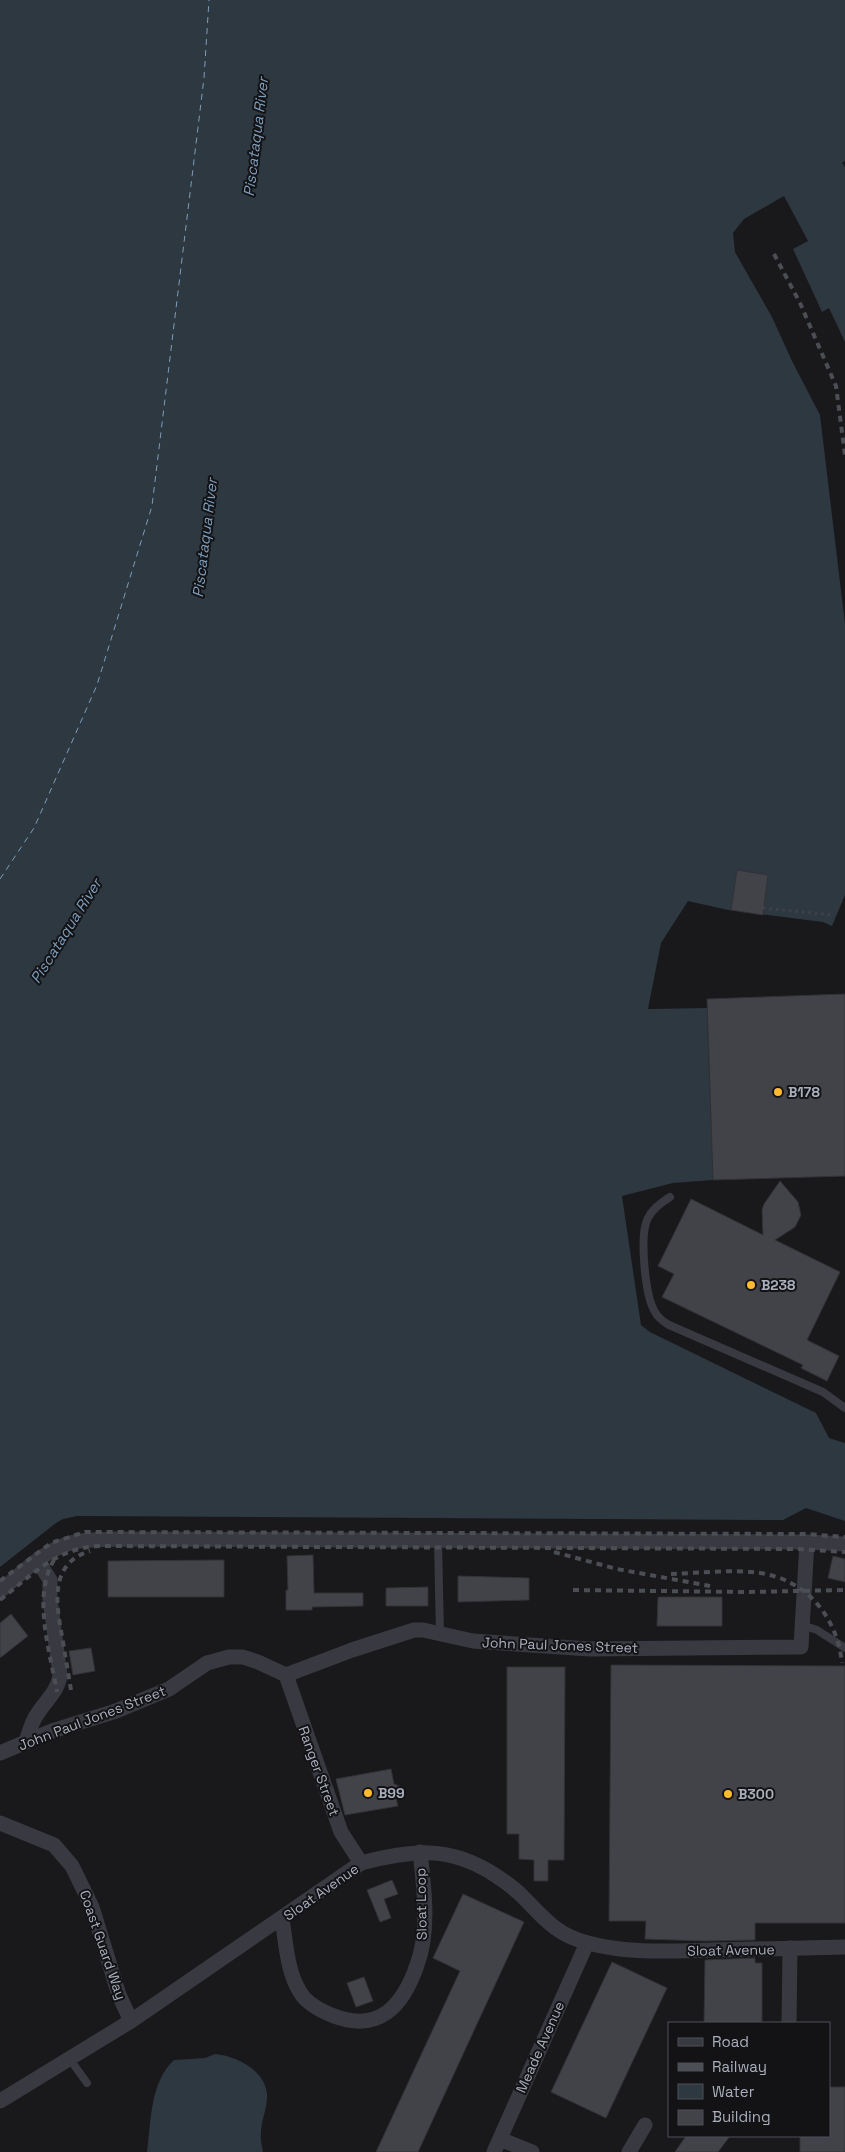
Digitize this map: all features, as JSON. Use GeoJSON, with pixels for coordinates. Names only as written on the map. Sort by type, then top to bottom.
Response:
{"type":"FeatureCollection","features":[{"type":"Feature","properties":{"kind":"street"},"geometry":{"type":"LineString","coordinates":[[0,1591],[38,1561],[70,1543],[114,1539],[808,1542],[845,1544]]}},
{"type":"Feature","properties":{"kind":"street","name":"John Paul Jones Street"},"geometry":{"type":"LineString","coordinates":[[0,1754],[26,1742],[169,1689],[192,1672],[214,1661],[229,1657],[243,1657],[286,1675],[404,1632],[423,1630],[473,1641],[501,1644],[590,1648],[801,1647],[808,1542]]}},
{"type":"Feature","properties":{"kind":"street"},"geometry":{"type":"LineString","coordinates":[[26,1742],[32,1724],[59,1684],[60,1675],[50,1599],[50,1580],[38,1561]]}},
{"type":"Feature","properties":{"kind":"street","name":"Ranger Street"},"geometry":{"type":"LineString","coordinates":[[286,1675],[341,1832],[361,1864]]}},
{"type":"Feature","properties":{"kind":"street","name":"Coast Guard Way"},"geometry":{"type":"LineString","coordinates":[[0,1823],[54,1845],[72,1866],[92,1907],[119,1996],[131,2021]]}},
{"type":"Feature","properties":{"kind":"street","name":"Sloat Avenue"},"geometry":{"type":"LineString","coordinates":[[0,2101],[131,2021],[361,1864],[395,1854],[420,1852],[448,1854],[469,1861],[489,1871],[521,1894],[550,1926],[587,1943],[629,1950],[664,1951],[845,1947]]}},
{"type":"Feature","properties":{"kind":"street","name":"Sloat Loop"},"geometry":{"type":"LineString","coordinates":[[282,1919],[294,1978],[304,1998],[322,2011],[338,2017],[355,2021],[378,2018],[396,2005],[411,1981],[418,1964],[424,1924],[424,1896],[420,1852]]}},
{"type":"Feature","properties":{"kind":"street","name":"Meade Avenue"},"geometry":{"type":"LineString","coordinates":[[497,2145],[587,1943]]}},
{"type":"Feature","properties":{"kind":"street"},"geometry":{"type":"LineString","coordinates":[[789,2022],[790,1948]]}},
{"type":"Feature","properties":{"kind":"street"},"geometry":{"type":"LineString","coordinates":[[628,2152],[645,2125]]}},
{"type":"Feature","properties":{"kind":"street"},"geometry":{"type":"LineString","coordinates":[[497,2145],[532,2152]]}},
{"type":"Feature","properties":{"kind":"lane"},"geometry":{"type":"LineString","coordinates":[[670,1197],[648,1217],[644,1232],[648,1292],[659,1318],[669,1325],[823,1392],[845,1408]]}},
{"type":"Feature","properties":{"kind":"lane"},"geometry":{"type":"LineString","coordinates":[[438,1541],[440,1634]]}},
{"type":"Feature","properties":{"kind":"lane"},"geometry":{"type":"LineString","coordinates":[[802,1625],[824,1633],[845,1648]]}},
{"type":"Feature","properties":{"kind":"lane"},"geometry":{"type":"LineString","coordinates":[[70,2058],[87,2082]]}},
{"type":"Feature","properties":{"kind":"path"},"geometry":{"type":"LineString","coordinates":[[764,908],[833,916]]}},
{"type":"Feature","properties":{"kind":"water","name":"Piscataqua River"},"geometry":{"type":"Polygon","coordinates":[[[0,0],[845,0],[845,161],[842,163],[845,167],[845,342],[829,308],[822,312],[793,249],[808,241],[784,196],[744,219],[733,233],[735,252],[772,317],[820,415],[845,624],[845,895],[832,926],[823,922],[728,910],[688,901],[661,943],[648,1009],[707,1008],[713,1180],[673,1183],[622,1196],[641,1325],[650,1332],[816,1413],[829,1438],[845,1443],[845,1521],[806,1508],[783,1520],[77,1516],[63,1519],[56,1523],[0,1567],[0,0]]]}},
{"type":"Feature","properties":{"kind":"water"},"geometry":{"type":"Polygon","coordinates":[[[215,2054],[240,2061],[255,2071],[265,2085],[267,2099],[261,2135],[263,2152],[147,2152],[153,2103],[160,2079],[166,2069],[174,2060],[205,2058],[215,2054]]]}},
{"type":"Feature","properties":{"kind":"building"},"geometry":{"type":"Polygon","coordinates":[[[737,870],[768,875],[763,915],[731,910],[737,870]]]}},
{"type":"Feature","properties":{"kind":"building","name":"B178"},"geometry":{"type":"Polygon","coordinates":[[[845,994],[845,1176],[713,1180],[707,999],[845,994]]]}},
{"type":"Feature","properties":{"kind":"building","name":"B238"},"geometry":{"type":"Polygon","coordinates":[[[780,1181],[798,1202],[801,1215],[795,1227],[775,1240],[840,1272],[807,1340],[839,1356],[827,1381],[801,1368],[803,1365],[662,1297],[674,1274],[658,1266],[691,1199],[763,1235],[762,1210],[780,1181]]]}},
{"type":"Feature","properties":{"kind":"building"},"geometry":{"type":"Polygon","coordinates":[[[313,1555],[314,1593],[363,1593],[363,1606],[312,1607],[312,1610],[286,1610],[286,1590],[288,1590],[287,1556],[313,1555]]]}},
{"type":"Feature","properties":{"kind":"building"},"geometry":{"type":"Polygon","coordinates":[[[833,1556],[845,1559],[845,1582],[828,1578],[833,1556]]]}},
{"type":"Feature","properties":{"kind":"building"},"geometry":{"type":"Polygon","coordinates":[[[224,1560],[224,1597],[108,1597],[108,1561],[224,1560]]]}},
{"type":"Feature","properties":{"kind":"building"},"geometry":{"type":"Polygon","coordinates":[[[458,1576],[529,1578],[529,1600],[458,1602],[458,1576]]]}},
{"type":"Feature","properties":{"kind":"building"},"geometry":{"type":"Polygon","coordinates":[[[428,1587],[428,1606],[386,1606],[386,1588],[428,1587]]]}},
{"type":"Feature","properties":{"kind":"building"},"geometry":{"type":"Polygon","coordinates":[[[658,1597],[722,1597],[722,1626],[657,1626],[658,1597]]]}},
{"type":"Feature","properties":{"kind":"building"},"geometry":{"type":"Polygon","coordinates":[[[11,1614],[28,1636],[0,1658],[0,1623],[11,1614]]]}},
{"type":"Feature","properties":{"kind":"building"},"geometry":{"type":"Polygon","coordinates":[[[91,1648],[95,1671],[73,1675],[69,1651],[91,1648]]]}},
{"type":"Feature","properties":{"kind":"building","name":"B300"},"geometry":{"type":"Polygon","coordinates":[[[611,1665],[845,1666],[845,1923],[755,1923],[755,1940],[705,1941],[645,1939],[646,1921],[609,1921],[611,1665]]]}},
{"type":"Feature","properties":{"kind":"building"},"geometry":{"type":"Polygon","coordinates":[[[507,1667],[565,1667],[564,1860],[548,1860],[548,1881],[534,1881],[534,1860],[519,1859],[519,1834],[507,1834],[507,1667]]]}},
{"type":"Feature","properties":{"kind":"building","name":"B99"},"geometry":{"type":"Polygon","coordinates":[[[391,1769],[394,1784],[404,1788],[395,1794],[398,1806],[345,1815],[336,1779],[391,1769]]]}},
{"type":"Feature","properties":{"kind":"building"},"geometry":{"type":"Polygon","coordinates":[[[392,1880],[398,1894],[384,1899],[391,1918],[380,1922],[367,1890],[392,1880]]]}},
{"type":"Feature","properties":{"kind":"building"},"geometry":{"type":"Polygon","coordinates":[[[463,1894],[524,1922],[418,2152],[376,2152],[460,1971],[433,1958],[463,1894]]]}},
{"type":"Feature","properties":{"kind":"building"},"geometry":{"type":"Polygon","coordinates":[[[755,1958],[755,1963],[762,1963],[762,2022],[704,2022],[705,1960],[755,1958]]]}},
{"type":"Feature","properties":{"kind":"building"},"geometry":{"type":"Polygon","coordinates":[[[612,1962],[667,1988],[606,2118],[551,2092],[612,1962]]]}},
{"type":"Feature","properties":{"kind":"building"},"geometry":{"type":"Polygon","coordinates":[[[364,1977],[373,2001],[356,2007],[347,1983],[364,1977]]]}},
{"type":"Feature","properties":{"kind":"building"},"geometry":{"type":"Polygon","coordinates":[[[830,2087],[845,2087],[845,2152],[800,2152],[800,2137],[830,2137],[830,2087]]]}},
{"type":"Feature","properties":{"kind":"building"},"geometry":{"type":"Polygon","coordinates":[[[685,2137],[729,2137],[718,2152],[675,2152],[685,2137]]]}},
{"type":"Feature","properties":{"kind":"ferry route"},"geometry":{"type":"LineString","coordinates":[[0,879],[34,828],[97,685],[152,506],[204,78],[209,0]]}},
{"type":"Feature","properties":{"kind":"railway"},"geometry":{"type":"LineString","coordinates":[[774,254],[800,303],[836,386],[845,455]]}},
{"type":"Feature","properties":{"kind":"railway"},"geometry":{"type":"LineString","coordinates":[[0,1581],[51,1543],[85,1532],[806,1534],[845,1537]]}},
{"type":"Feature","properties":{"kind":"railway"},"geometry":{"type":"LineString","coordinates":[[0,1600],[34,1573],[57,1558],[69,1552],[98,1546],[798,1549],[845,1552]]}},
{"type":"Feature","properties":{"kind":"railway"},"geometry":{"type":"LineString","coordinates":[[71,1690],[58,1611],[58,1586],[67,1565],[77,1557],[90,1551]]}},
{"type":"Feature","properties":{"kind":"railway"},"geometry":{"type":"LineString","coordinates":[[554,1552],[617,1569],[710,1586]]}},
{"type":"Feature","properties":{"kind":"railway"},"geometry":{"type":"LineString","coordinates":[[54,1560],[44,1590],[43,1607],[47,1642],[57,1692]]}},
{"type":"Feature","properties":{"kind":"railway"},"geometry":{"type":"LineString","coordinates":[[671,1574],[727,1571],[749,1572],[777,1577],[792,1584],[817,1603],[826,1616],[834,1631],[842,1663]]}},
{"type":"Feature","properties":{"kind":"railway"},"geometry":{"type":"LineString","coordinates":[[573,1590],[748,1592],[845,1590]]}},
{"type":"Feature","properties":{"kind":"place","name":"B178"},"geometry":{"type":"Point","coordinates":[778,1092]}},
{"type":"Feature","properties":{"kind":"place","name":"B238"},"geometry":{"type":"Point","coordinates":[751,1285]}},
{"type":"Feature","properties":{"kind":"place","name":"B99"},"geometry":{"type":"Point","coordinates":[368,1793]}},
{"type":"Feature","properties":{"kind":"place","name":"B300"},"geometry":{"type":"Point","coordinates":[728,1794]}}]}
